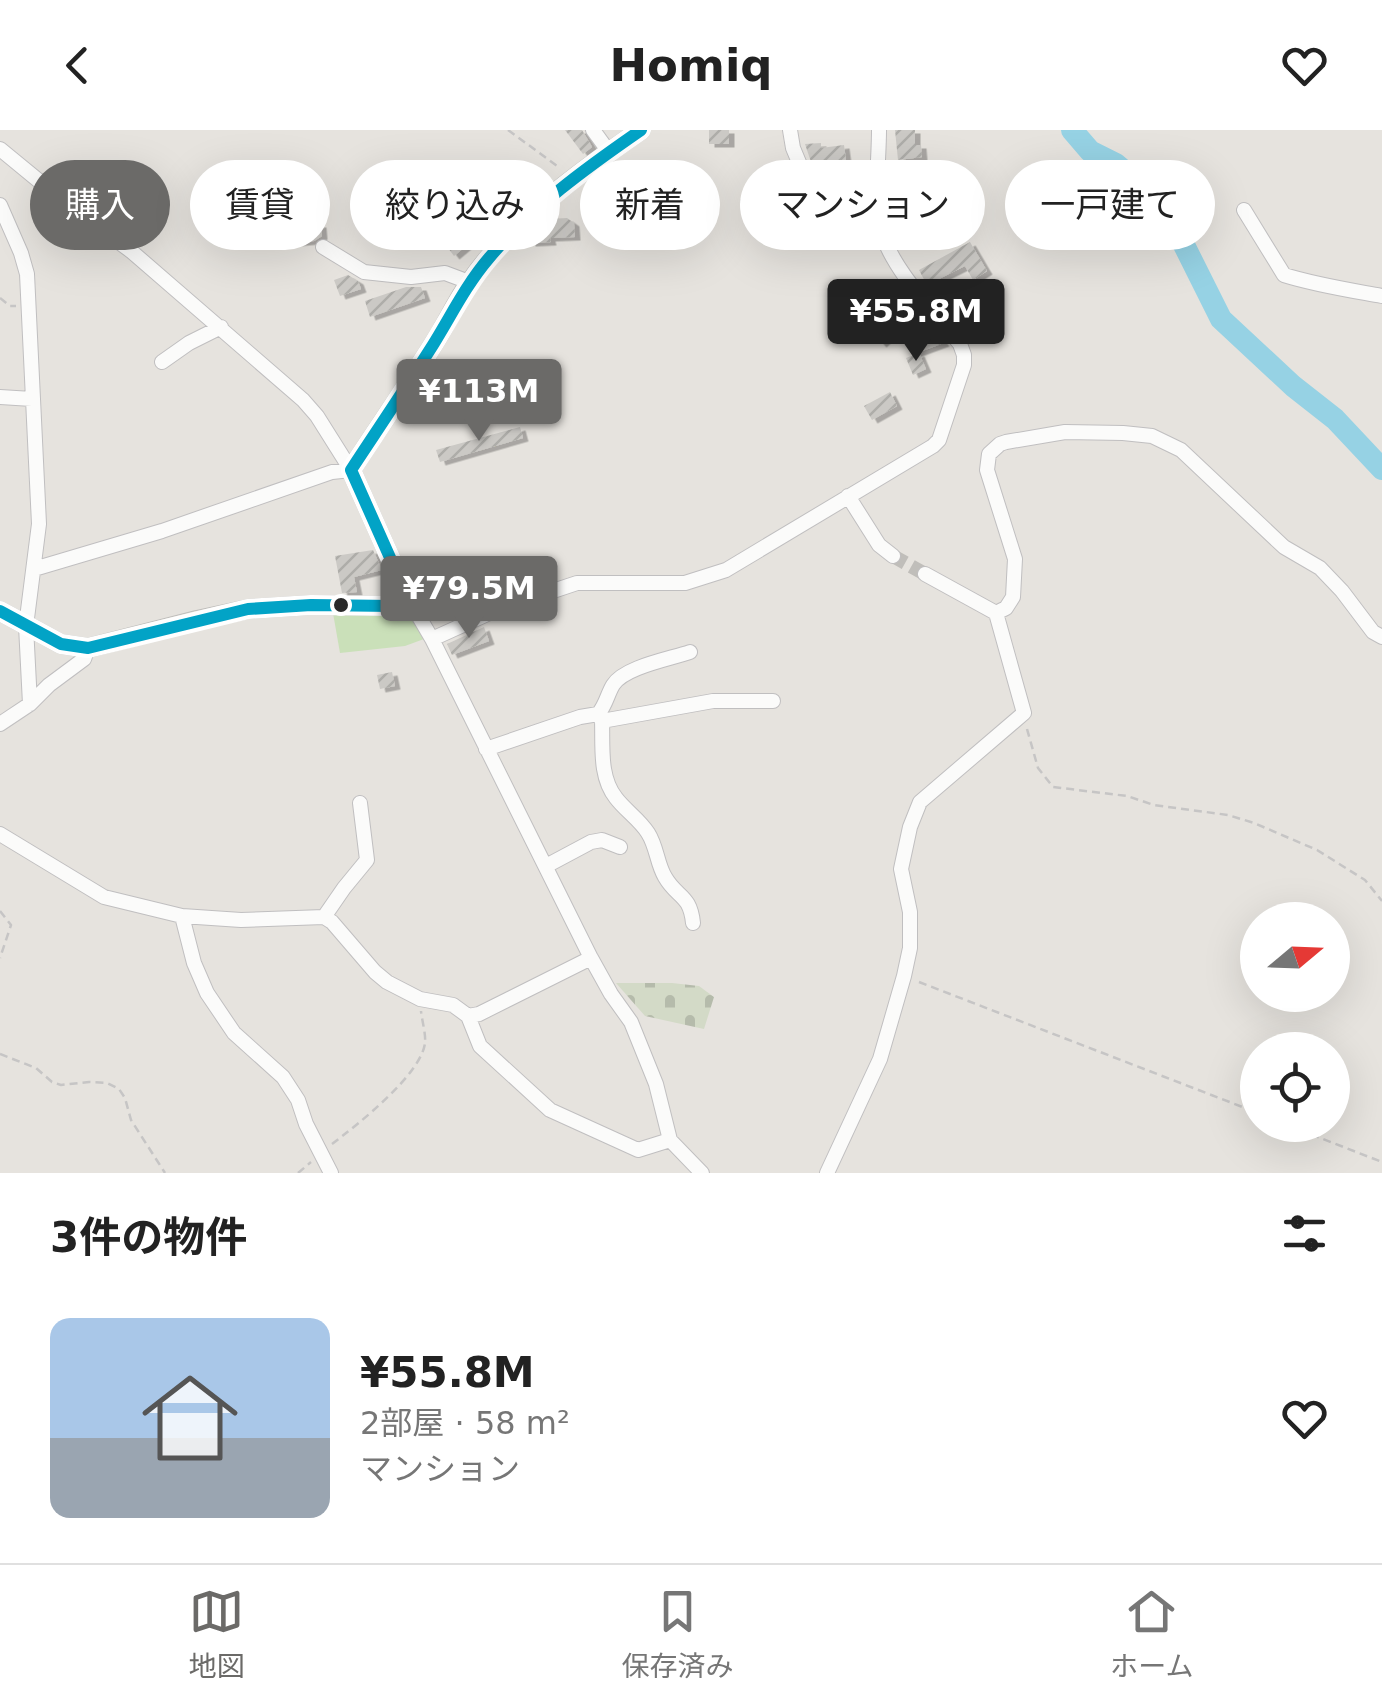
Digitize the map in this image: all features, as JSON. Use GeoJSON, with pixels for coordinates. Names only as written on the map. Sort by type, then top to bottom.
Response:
{"type":"FeatureCollection","features":[{"type":"Feature","properties":{"kind":"main road"},"geometry":{"type":"LineString","coordinates":[[0,611],[61,644],[88,648],[248,609],[412,605],[351,470],[469,282],[530,214],[641,130]]}},
{"type":"Feature","properties":{"kind":"street"},"geometry":{"type":"LineString","coordinates":[[593,130],[610,152]]}},
{"type":"Feature","properties":{"kind":"street"},"geometry":{"type":"LineString","coordinates":[[790,130],[798,160]]}},
{"type":"Feature","properties":{"kind":"street"},"geometry":{"type":"LineString","coordinates":[[879,130],[879,160]]}},
{"type":"Feature","properties":{"kind":"street"},"geometry":{"type":"LineString","coordinates":[[0,149],[131,252],[303,400],[351,470],[332,472],[162,532],[34,569]]}},
{"type":"Feature","properties":{"kind":"street"},"geometry":{"type":"LineString","coordinates":[[0,205],[27,274],[39,524],[26,626],[30,704]]}},
{"type":"Feature","properties":{"kind":"street"},"geometry":{"type":"LineString","coordinates":[[1244,210],[1284,276],[1382,296]]}},
{"type":"Feature","properties":{"kind":"street"},"geometry":{"type":"LineString","coordinates":[[328,250],[364,272],[411,278],[445,273],[469,282]]}},
{"type":"Feature","properties":{"kind":"street"},"geometry":{"type":"LineString","coordinates":[[432,639],[496,610],[577,582],[684,582],[726,570],[933,446],[939,440],[964,365],[960,344],[896,264],[890,250]]}},
{"type":"Feature","properties":{"kind":"street"},"geometry":{"type":"LineString","coordinates":[[162,362],[188,343],[221,327]]}},
{"type":"Feature","properties":{"kind":"street"},"geometry":{"type":"LineString","coordinates":[[0,397],[32,400]]}},
{"type":"Feature","properties":{"kind":"street"},"geometry":{"type":"LineString","coordinates":[[996,612],[1006,608],[1013,597],[1014,559],[987,470],[989,454],[1006,442],[1065,432],[1123,433],[1152,436],[1181,450],[1284,546],[1320,568],[1373,632],[1382,637]]}},
{"type":"Feature","properties":{"kind":"street"},"geometry":{"type":"LineString","coordinates":[[848,496],[879,545],[893,556]]}},
{"type":"Feature","properties":{"kind":"street"},"geometry":{"type":"LineString","coordinates":[[827,1173],[880,1059],[904,976],[910,948],[910,912],[901,869],[920,802],[1024,713],[996,612],[925,574]]}},
{"type":"Feature","properties":{"kind":"street"},"geometry":{"type":"LineString","coordinates":[[500,580],[412,605],[592,958],[631,1022],[656,1084],[670,1140],[702,1173]]}},
{"type":"Feature","properties":{"kind":"street"},"geometry":{"type":"LineString","coordinates":[[0,724],[84,659],[88,648]]}},
{"type":"Feature","properties":{"kind":"street"},"geometry":{"type":"LineString","coordinates":[[690,652],[625,673],[614,683],[600,717],[608,788],[647,830],[668,884],[692,908],[693,923]]}},
{"type":"Feature","properties":{"kind":"street"},"geometry":{"type":"LineString","coordinates":[[486,750],[580,717],[713,701],[773,701]]}},
{"type":"Feature","properties":{"kind":"street"},"geometry":{"type":"LineString","coordinates":[[324,916],[367,860],[360,803]]}},
{"type":"Feature","properties":{"kind":"street"},"geometry":{"type":"LineString","coordinates":[[0,834],[104,897],[182,916],[241,920],[324,916]]}},
{"type":"Feature","properties":{"kind":"street"},"geometry":{"type":"LineString","coordinates":[[546,866],[591,842],[602,840],[620,847]]}},
{"type":"Feature","properties":{"kind":"street"},"geometry":{"type":"LineString","coordinates":[[182,916],[207,993],[234,1033],[283,1077],[298,1100],[330,1173]]}},
{"type":"Feature","properties":{"kind":"street"},"geometry":{"type":"LineString","coordinates":[[324,916],[387,982],[420,1000],[452,1006],[468,1016],[480,1046],[550,1110],[638,1150],[670,1140]]}},
{"type":"Feature","properties":{"kind":"street"},"geometry":{"type":"LineString","coordinates":[[468,1016],[592,958]]}},
{"type":"Feature","properties":{"kind":"path"},"geometry":{"type":"LineString","coordinates":[[508,130],[573,178]]}},
{"type":"Feature","properties":{"kind":"path"},"geometry":{"type":"LineString","coordinates":[[0,298],[10,306],[28,308]]}},
{"type":"Feature","properties":{"kind":"path"},"geometry":{"type":"LineString","coordinates":[[1024,713],[1038,768],[1053,787],[1127,796],[1154,805],[1254,823],[1317,850],[1364,880],[1382,901]]}},
{"type":"Feature","properties":{"kind":"path"},"geometry":{"type":"LineString","coordinates":[[0,911],[11,925],[0,958]]}},
{"type":"Feature","properties":{"kind":"path"},"geometry":{"type":"LineString","coordinates":[[904,976],[1240,1107]]}},
{"type":"Feature","properties":{"kind":"path"},"geometry":{"type":"LineString","coordinates":[[321,1152],[370,1116],[410,1074],[425,1045],[420,1000]]}},
{"type":"Feature","properties":{"kind":"path"},"geometry":{"type":"LineString","coordinates":[[0,1054],[36,1068],[60,1085],[107,1083],[118,1089],[131,1120],[164,1173]]}},
{"type":"Feature","properties":{"kind":"path"},"geometry":{"type":"LineString","coordinates":[[1331,1142],[1382,1162]]}},
{"type":"Feature","properties":{"kind":"green space"},"geometry":{"type":"Polygon","coordinates":[[[333,613],[408,614],[424,639],[405,646],[340,653],[333,613]]]}},
{"type":"Feature","properties":{"kind":"green space"},"geometry":{"type":"Polygon","coordinates":[[[616,983],[699,986],[714,997],[704,1029],[645,1016],[616,983]]]}},
{"type":"Feature","properties":{"kind":"building"},"geometry":{"type":"Polygon","coordinates":[[[565,130],[582,130],[592,147],[583,154],[565,130]]]}},
{"type":"Feature","properties":{"kind":"building"},"geometry":{"type":"Polygon","coordinates":[[[709,130],[729,130],[729,144],[709,144],[709,130]]]}},
{"type":"Feature","properties":{"kind":"building"},"geometry":{"type":"Polygon","coordinates":[[[895,130],[915,130],[915,145],[921,145],[922,157],[898,160],[895,130]]]}},
{"type":"Feature","properties":{"kind":"building"},"geometry":{"type":"Polygon","coordinates":[[[821,143],[821,148],[844,145],[846,160],[810,160],[805,144],[821,143]]]}},
{"type":"Feature","properties":{"kind":"building"},"geometry":{"type":"Polygon","coordinates":[[[560,218],[574,223],[575,237],[560,238],[560,218]]]}},
{"type":"Feature","properties":{"kind":"building"},"geometry":{"type":"Polygon","coordinates":[[[955,250],[975,250],[987,271],[973,280],[965,266],[927,285],[919,270],[955,250]]]}},
{"type":"Feature","properties":{"kind":"building"},"geometry":{"type":"Polygon","coordinates":[[[348,275],[358,281],[361,289],[340,296],[334,280],[348,275]]]}},
{"type":"Feature","properties":{"kind":"building"},"geometry":{"type":"Polygon","coordinates":[[[894,283],[903,300],[877,314],[868,297],[894,283]]]}},
{"type":"Feature","properties":{"kind":"building"},"geometry":{"type":"Polygon","coordinates":[[[406,287],[421,287],[425,298],[370,317],[365,301],[406,287]]]}},
{"type":"Feature","properties":{"kind":"building"},"geometry":{"type":"Polygon","coordinates":[[[922,315],[944,343],[914,354],[900,327],[922,315]]]}},
{"type":"Feature","properties":{"kind":"building"},"geometry":{"type":"Polygon","coordinates":[[[872,317],[889,337],[881,344],[864,324],[872,317]]]}},
{"type":"Feature","properties":{"kind":"building"},"geometry":{"type":"Polygon","coordinates":[[[919,353],[926,369],[913,375],[906,358],[919,353]]]}},
{"type":"Feature","properties":{"kind":"building"},"geometry":{"type":"Polygon","coordinates":[[[890,392],[897,406],[872,420],[864,406],[890,392]]]}},
{"type":"Feature","properties":{"kind":"building"},"geometry":{"type":"Polygon","coordinates":[[[520,427],[523,438],[440,462],[436,450],[520,427]]]}},
{"type":"Feature","properties":{"kind":"building"},"geometry":{"type":"Polygon","coordinates":[[[373,550],[382,570],[354,577],[357,592],[342,593],[335,556],[373,550]]]}},
{"type":"Feature","properties":{"kind":"building"},"geometry":{"type":"Polygon","coordinates":[[[484,627],[489,641],[452,655],[447,644],[484,627]]]}},
{"type":"Feature","properties":{"kind":"building"},"geometry":{"type":"Polygon","coordinates":[[[392,672],[395,686],[380,689],[377,675],[392,672]]]}},
{"type":"Feature","properties":{"kind":"waterway"},"geometry":{"type":"LineString","coordinates":[[1072,130],[1090,151],[1116,164],[1164,205],[1221,319],[1335,419],[1382,469]]}},
{"type":"Feature","properties":{"kind":"tunnel"},"geometry":{"type":"LineString","coordinates":[[893,556],[925,574]]}},
{"type":"Feature","properties":{"kind":"transit line"},"geometry":{"type":"LineString","coordinates":[[0,611],[61,644],[88,648],[248,609],[393,606],[408,598],[351,470],[489,258],[541,205],[641,130]]}}]}
